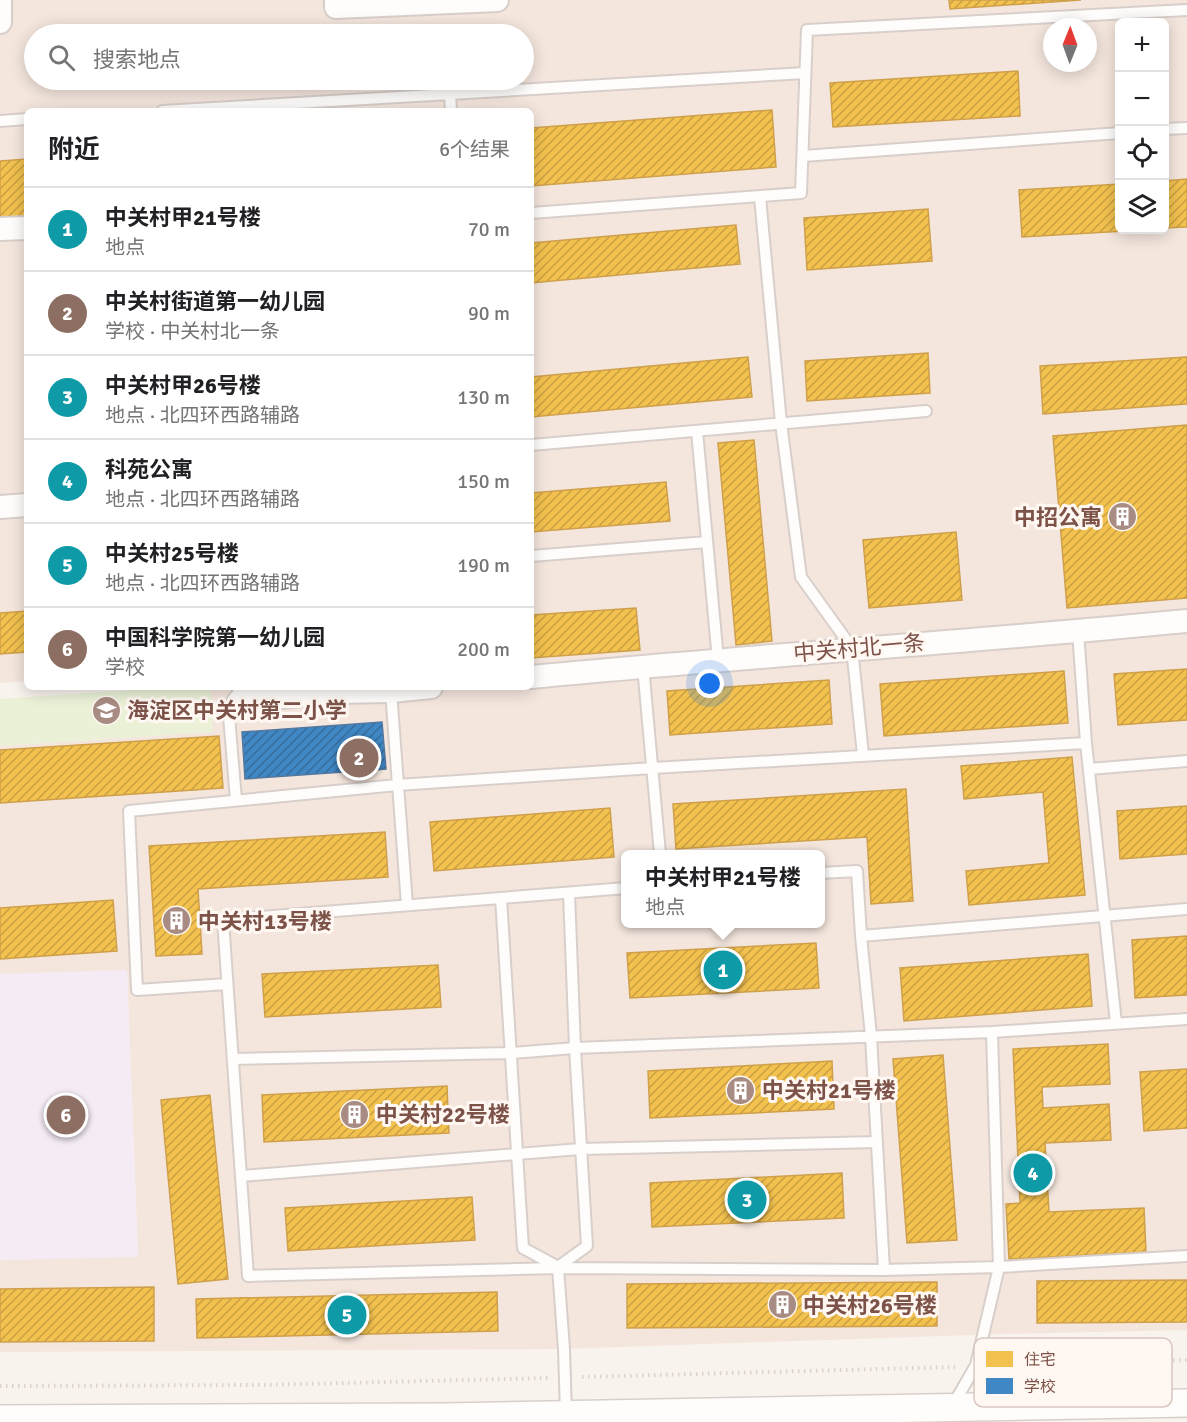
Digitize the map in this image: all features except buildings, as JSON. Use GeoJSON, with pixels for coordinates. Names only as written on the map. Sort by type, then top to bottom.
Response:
{"type":"FeatureCollection","features":[{"type":"Feature","properties":{"kind":"street"},"geometry":{"type":"LineString","coordinates":[[0,0],[0,22]]}},
{"type":"Feature","properties":{"kind":"street"},"geometry":{"type":"LineString","coordinates":[[336,0],[336,7],[497,0]]}},
{"type":"Feature","properties":{"kind":"street"},"geometry":{"type":"LineString","coordinates":[[0,229],[24,228]]}},
{"type":"Feature","properties":{"kind":"street"},"geometry":{"type":"LineString","coordinates":[[0,507],[24,505]]}},
{"type":"Feature","properties":{"kind":"street","name":"中关村北一条"},"geometry":{"type":"LineString","coordinates":[[534,677],[1187,621]]}},
{"type":"Feature","properties":{"kind":"street"},"geometry":{"type":"LineString","coordinates":[[238,694],[401,690]]}},
{"type":"Feature","properties":{"kind":"street"},"geometry":{"type":"LineString","coordinates":[[1172,1403],[1187,1403]]}},
{"type":"Feature","properties":{"kind":"street"},"geometry":{"type":"LineString","coordinates":[[0,1419],[280,1421],[447,1420],[566,1414],[915,1415],[952,1407],[974,1407]]}},
{"type":"Feature","properties":{"kind":"lane"},"geometry":{"type":"LineString","coordinates":[[534,213],[801,194],[807,30],[1187,10]]}},
{"type":"Feature","properties":{"kind":"lane"},"geometry":{"type":"LineString","coordinates":[[534,89],[805,73]]}},
{"type":"Feature","properties":{"kind":"lane"},"geometry":{"type":"LineString","coordinates":[[213,108],[518,90]]}},
{"type":"Feature","properties":{"kind":"lane"},"geometry":{"type":"LineString","coordinates":[[450,94],[452,108]]}},
{"type":"Feature","properties":{"kind":"lane"},"geometry":{"type":"LineString","coordinates":[[0,121],[24,119]]}},
{"type":"Feature","properties":{"kind":"lane"},"geometry":{"type":"LineString","coordinates":[[1169,129],[1187,128]]}},
{"type":"Feature","properties":{"kind":"lane"},"geometry":{"type":"LineString","coordinates":[[803,156],[1115,133]]}},
{"type":"Feature","properties":{"kind":"lane"},"geometry":{"type":"LineString","coordinates":[[760,197],[780,423],[801,577],[852,648],[863,756]]}},
{"type":"Feature","properties":{"kind":"lane"},"geometry":{"type":"LineString","coordinates":[[534,445],[926,411]]}},
{"type":"Feature","properties":{"kind":"lane"},"geometry":{"type":"LineString","coordinates":[[697,431],[718,660]]}},
{"type":"Feature","properties":{"kind":"lane"},"geometry":{"type":"LineString","coordinates":[[534,556],[707,542]]}},
{"type":"Feature","properties":{"kind":"lane"},"geometry":{"type":"LineString","coordinates":[[1078,632],[1086,743],[1116,1023]]}},
{"type":"Feature","properties":{"kind":"lane"},"geometry":{"type":"LineString","coordinates":[[643,666],[660,850]]}},
{"type":"Feature","properties":{"kind":"lane"},"geometry":{"type":"LineString","coordinates":[[391,691],[407,905]]}},
{"type":"Feature","properties":{"kind":"lane"},"geometry":{"type":"LineString","coordinates":[[236,800],[229,716],[238,694]]}},
{"type":"Feature","properties":{"kind":"lane"},"geometry":{"type":"LineString","coordinates":[[227,984],[137,990],[129,811],[397,785],[1086,743]]}},
{"type":"Feature","properties":{"kind":"lane"},"geometry":{"type":"LineString","coordinates":[[1089,769],[1187,761]]}},
{"type":"Feature","properties":{"kind":"lane"},"geometry":{"type":"LineString","coordinates":[[825,873],[857,871],[861,936],[872,1036],[884,1270]]}},
{"type":"Feature","properties":{"kind":"lane"},"geometry":{"type":"LineString","coordinates":[[621,888],[223,920],[248,1276],[558,1268],[884,1270],[999,1267],[1187,1256]]}},
{"type":"Feature","properties":{"kind":"lane"},"geometry":{"type":"LineString","coordinates":[[558,1268],[587,1246],[580,1149],[569,892]]}},
{"type":"Feature","properties":{"kind":"lane"},"geometry":{"type":"LineString","coordinates":[[501,898],[523,1248],[558,1268]]}},
{"type":"Feature","properties":{"kind":"lane"},"geometry":{"type":"LineString","coordinates":[[861,936],[1187,909]]}},
{"type":"Feature","properties":{"kind":"lane"},"geometry":{"type":"LineString","coordinates":[[232,1059],[512,1053],[575,1048],[992,1032],[1187,1019]]}},
{"type":"Feature","properties":{"kind":"lane"},"geometry":{"type":"LineString","coordinates":[[982,1338],[999,1267],[992,1032]]}},
{"type":"Feature","properties":{"kind":"lane"},"geometry":{"type":"LineString","coordinates":[[241,1176],[516,1156],[580,1149],[877,1142]]}},
{"type":"Feature","properties":{"kind":"lane"},"geometry":{"type":"LineString","coordinates":[[558,1268],[566,1414]]}},
{"type":"Feature","properties":{"kind":"lane"},"geometry":{"type":"LineString","coordinates":[[952,1407],[974,1368]]}},
{"type":"Feature","properties":{"kind":"path"},"geometry":{"type":"LineString","coordinates":[[1172,1360],[1187,1360]]}},
{"type":"Feature","properties":{"kind":"path"},"geometry":{"type":"LineString","coordinates":[[0,1386],[261,1385],[946,1368],[974,1365]]}},
{"type":"Feature","properties":{"kind":"shaded area"},"geometry":{"type":"Polygon","coordinates":[[[0,0],[1187,0],[1187,1330],[564,1349],[0,1352],[0,1260],[138,1256],[127,971],[0,974],[0,746],[212,732],[210,690],[534,690],[534,108],[24,108],[24,681],[0,683],[0,0]]]}},
{"type":"Feature","properties":{"kind":"shaded area"},"geometry":{"type":"Polygon","coordinates":[[[127,970],[138,1257],[0,1260],[0,974],[127,970]]]}},
{"type":"Feature","properties":{"kind":"green space","name":"海淀区中关村第二小学"},"geometry":{"type":"Polygon","coordinates":[[[131,690],[210,690],[213,732],[0,746],[0,699],[131,690]]]}},
{"type":"Feature","properties":{"kind":"place","name":"中招公寓"},"geometry":{"type":"Point","coordinates":[1123,517]}},
{"type":"Feature","properties":{"kind":"place","name":"海淀区中关村第二小学"},"geometry":{"type":"Point","coordinates":[106,710]}},
{"type":"Feature","properties":{"kind":"place","name":"中关村街道第一幼儿园"},"geometry":{"type":"Point","coordinates":[359,758]}},
{"type":"Feature","properties":{"kind":"place","name":"中关村13号楼"},"geometry":{"type":"Point","coordinates":[177,921]}},
{"type":"Feature","properties":{"kind":"place","name":"中关村甲21号楼"},"geometry":{"type":"Point","coordinates":[723,970]}},
{"type":"Feature","properties":{"kind":"place","name":"中关村21号楼"},"geometry":{"type":"Point","coordinates":[741,1090]}},
{"type":"Feature","properties":{"kind":"place","name":"中关村22号楼"},"geometry":{"type":"Point","coordinates":[355,1114]}},
{"type":"Feature","properties":{"kind":"place","name":"中国科学院第一幼儿园"},"geometry":{"type":"Point","coordinates":[66,1115]}},
{"type":"Feature","properties":{"kind":"place","name":"科苑公寓"},"geometry":{"type":"Point","coordinates":[1033,1173]}},
{"type":"Feature","properties":{"kind":"place","name":"中关村甲26号楼"},"geometry":{"type":"Point","coordinates":[747,1200]}},
{"type":"Feature","properties":{"kind":"place","name":"中关村26号楼"},"geometry":{"type":"Point","coordinates":[782,1305]}},
{"type":"Feature","properties":{"kind":"place","name":"中关村25号楼"},"geometry":{"type":"Point","coordinates":[347,1315]}}]}
